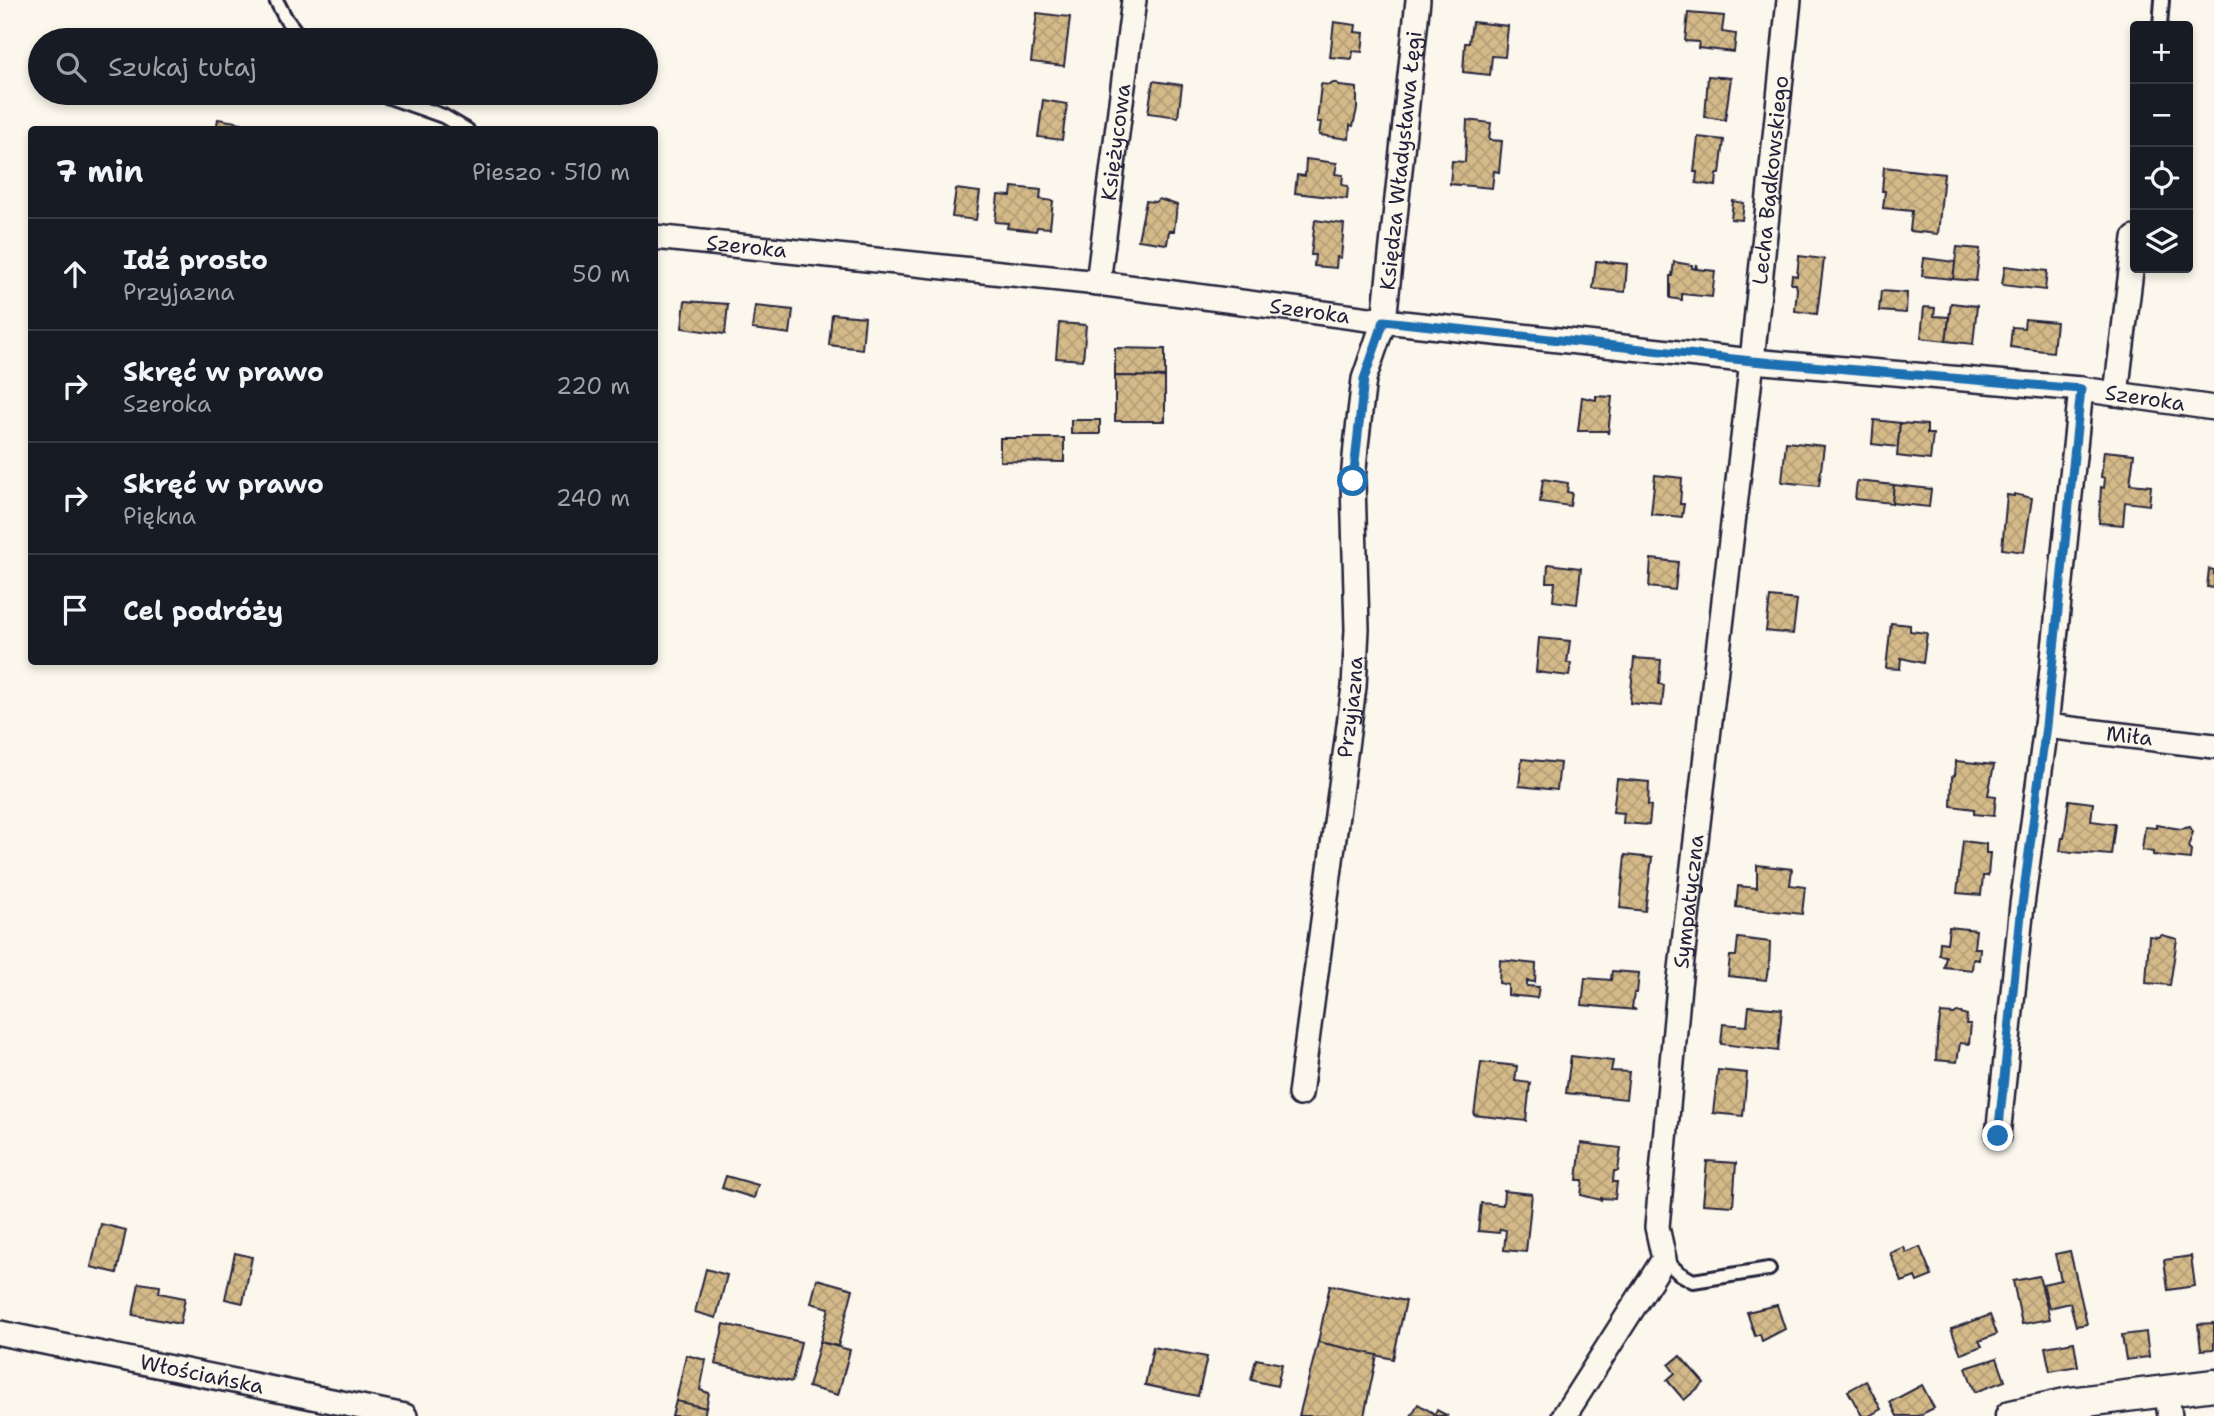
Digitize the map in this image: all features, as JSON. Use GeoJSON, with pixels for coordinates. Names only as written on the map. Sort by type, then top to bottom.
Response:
{"type":"FeatureCollection","features":[{"type":"Feature","properties":{"kind":"street","name":"Księżycowa"},"geometry":{"type":"LineString","coordinates":[[1098,283],[1134,0]]}},
{"type":"Feature","properties":{"kind":"street","name":"Księdza Władysława Łęgi"},"geometry":{"type":"LineString","coordinates":[[1384,321],[1418,0]]}},
{"type":"Feature","properties":{"kind":"street","name":"Lecha Bądkowskiego"},"geometry":{"type":"LineString","coordinates":[[1752,361],[1789,0]]}},
{"type":"Feature","properties":{"kind":"street","name":"Szeroka"},"geometry":{"type":"LineString","coordinates":[[658,237],[1098,283],[1384,321],[1752,361],[2081,389],[2214,408]]}},
{"type":"Feature","properties":{"kind":"street"},"geometry":{"type":"LineString","coordinates":[[2116,394],[2131,273]]}},
{"type":"Feature","properties":{"kind":"street","name":"Przyjazna"},"geometry":{"type":"LineString","coordinates":[[1300,1094],[1354,687],[1357,629],[1353,481],[1357,434],[1364,379],[1384,321]]}},
{"type":"Feature","properties":{"kind":"street","name":"Sympatyczna"},"geometry":{"type":"LineString","coordinates":[[1664,1259],[1657,1227],[1679,986],[1752,361]]}},
{"type":"Feature","properties":{"kind":"street"},"geometry":{"type":"LineString","coordinates":[[1998,1136],[2022,905],[2046,726],[2081,389]]}},
{"type":"Feature","properties":{"kind":"street","name":"Miła"},"geometry":{"type":"LineString","coordinates":[[2046,726],[2214,746]]}},
{"type":"Feature","properties":{"kind":"street"},"geometry":{"type":"LineString","coordinates":[[1564,1416],[1664,1259]]}},
{"type":"Feature","properties":{"kind":"street","name":"Włościańska"},"geometry":{"type":"LineString","coordinates":[[0,1333],[405,1416]]}},
{"type":"Feature","properties":{"kind":"street"},"geometry":{"type":"LineString","coordinates":[[2011,1416],[2070,1403],[2168,1403],[2214,1385]]}},
{"type":"Feature","properties":{"kind":"lane"},"geometry":{"type":"LineString","coordinates":[[276,0],[293,28]]}},
{"type":"Feature","properties":{"kind":"lane"},"geometry":{"type":"LineString","coordinates":[[2160,21],[2162,0]]}},
{"type":"Feature","properties":{"kind":"lane"},"geometry":{"type":"LineString","coordinates":[[412,105],[443,116],[460,126]]}},
{"type":"Feature","properties":{"kind":"lane"},"geometry":{"type":"LineString","coordinates":[[1664,1259],[1693,1281],[1769,1269]]}},
{"type":"Feature","properties":{"kind":"building"},"geometry":{"type":"Polygon","coordinates":[[[1037,13],[1070,17],[1064,66],[1031,62],[1037,13]]]}},
{"type":"Feature","properties":{"kind":"building"},"geometry":{"type":"Polygon","coordinates":[[[1688,13],[1724,16],[1722,32],[1736,34],[1734,52],[1698,48],[1699,42],[1685,41],[1688,13]]]}},
{"type":"Feature","properties":{"kind":"building"},"geometry":{"type":"Polygon","coordinates":[[[1334,22],[1356,25],[1355,32],[1364,33],[1362,52],[1353,51],[1352,59],[1330,57],[1334,22]]]}},
{"type":"Feature","properties":{"kind":"building"},"geometry":{"type":"Polygon","coordinates":[[[1472,22],[1508,26],[1505,57],[1492,56],[1490,75],[1463,72],[1465,43],[1469,43],[1472,22]]]}},
{"type":"Feature","properties":{"kind":"building"},"geometry":{"type":"Polygon","coordinates":[[[1708,76],[1731,78],[1725,120],[1705,117],[1708,76]]]}},
{"type":"Feature","properties":{"kind":"building"},"geometry":{"type":"Polygon","coordinates":[[[1153,81],[1182,85],[1178,117],[1148,113],[1153,81]]]}},
{"type":"Feature","properties":{"kind":"building"},"geometry":{"type":"Polygon","coordinates":[[[1333,83],[1357,88],[1357,109],[1353,126],[1350,125],[1349,139],[1319,135],[1321,122],[1317,122],[1321,84],[1333,83]]]}},
{"type":"Feature","properties":{"kind":"building"},"geometry":{"type":"Polygon","coordinates":[[[1043,100],[1067,104],[1062,140],[1038,137],[1043,100]]]}},
{"type":"Feature","properties":{"kind":"building"},"geometry":{"type":"Polygon","coordinates":[[[218,119],[242,123],[242,126],[217,126],[218,119]]]}},
{"type":"Feature","properties":{"kind":"building"},"geometry":{"type":"Polygon","coordinates":[[[1467,120],[1491,123],[1489,140],[1502,141],[1499,172],[1494,171],[1492,188],[1450,184],[1452,161],[1465,162],[1467,120]]]}},
{"type":"Feature","properties":{"kind":"building"},"geometry":{"type":"Polygon","coordinates":[[[1698,137],[1724,140],[1716,186],[1696,183],[1697,172],[1694,172],[1698,137]]]}},
{"type":"Feature","properties":{"kind":"building"},"geometry":{"type":"Polygon","coordinates":[[[1306,159],[1337,163],[1335,174],[1343,175],[1342,185],[1348,186],[1347,199],[1295,193],[1297,175],[1305,176],[1306,159]]]}},
{"type":"Feature","properties":{"kind":"building"},"geometry":{"type":"Polygon","coordinates":[[[1884,167],[1944,174],[1938,234],[1910,231],[1912,211],[1883,208],[1884,167]]]}},
{"type":"Feature","properties":{"kind":"building"},"geometry":{"type":"Polygon","coordinates":[[[1012,187],[1041,190],[1040,199],[1053,201],[1050,228],[1037,227],[1036,231],[1007,228],[1008,223],[995,222],[998,195],[1011,196],[1012,187]]]}},
{"type":"Feature","properties":{"kind":"building"},"geometry":{"type":"Polygon","coordinates":[[[956,189],[980,192],[976,220],[952,217],[956,189]]]}},
{"type":"Feature","properties":{"kind":"building"},"geometry":{"type":"Polygon","coordinates":[[[1159,199],[1177,205],[1174,231],[1169,231],[1167,244],[1138,240],[1146,201],[1155,202],[1159,199]]]}},
{"type":"Feature","properties":{"kind":"building"},"geometry":{"type":"Polygon","coordinates":[[[1733,201],[1744,203],[1742,220],[1731,219],[1733,201]]]}},
{"type":"Feature","properties":{"kind":"building"},"geometry":{"type":"Polygon","coordinates":[[[1315,220],[1344,224],[1341,258],[1337,257],[1336,268],[1314,266],[1315,255],[1311,255],[1315,220]]]}},
{"type":"Feature","properties":{"kind":"building"},"geometry":{"type":"Polygon","coordinates":[[[1957,247],[1980,249],[1976,281],[1953,279],[1957,247]]]}},
{"type":"Feature","properties":{"kind":"building"},"geometry":{"type":"Polygon","coordinates":[[[1799,256],[1824,259],[1817,314],[1795,311],[1797,289],[1796,284],[1791,284],[1792,275],[1797,276],[1799,256]]]}},
{"type":"Feature","properties":{"kind":"building"},"geometry":{"type":"Polygon","coordinates":[[[1924,258],[1955,262],[1953,279],[1922,276],[1924,258]]]}},
{"type":"Feature","properties":{"kind":"building"},"geometry":{"type":"Polygon","coordinates":[[[1596,261],[1627,264],[1625,292],[1593,289],[1596,261]]]}},
{"type":"Feature","properties":{"kind":"building"},"geometry":{"type":"Polygon","coordinates":[[[1674,262],[1692,265],[1695,269],[1696,264],[1697,269],[1715,271],[1712,297],[1682,294],[1682,300],[1670,298],[1670,276],[1674,262]]]}},
{"type":"Feature","properties":{"kind":"building"},"geometry":{"type":"Polygon","coordinates":[[[2005,266],[2047,271],[2045,290],[2002,285],[2005,266]]]}},
{"type":"Feature","properties":{"kind":"building"},"geometry":{"type":"Polygon","coordinates":[[[1881,291],[1907,293],[1906,313],[1879,311],[1881,291]]]}},
{"type":"Feature","properties":{"kind":"building"},"geometry":{"type":"Polygon","coordinates":[[[685,301],[728,304],[725,334],[682,328],[685,301]]]}},
{"type":"Feature","properties":{"kind":"building"},"geometry":{"type":"Polygon","coordinates":[[[1951,303],[1977,306],[1973,344],[1946,341],[1951,303]]]}},
{"type":"Feature","properties":{"kind":"building"},"geometry":{"type":"Polygon","coordinates":[[[755,306],[793,310],[790,334],[752,329],[755,306]]]}},
{"type":"Feature","properties":{"kind":"building"},"geometry":{"type":"Polygon","coordinates":[[[1924,307],[1935,308],[1934,316],[1949,317],[1946,341],[1921,338],[1924,307]]]}},
{"type":"Feature","properties":{"kind":"building"},"geometry":{"type":"Polygon","coordinates":[[[832,314],[865,317],[862,349],[829,345],[832,314]]]}},
{"type":"Feature","properties":{"kind":"building"},"geometry":{"type":"Polygon","coordinates":[[[2025,319],[2056,322],[2053,352],[2010,347],[2012,327],[2024,328],[2025,319]]]}},
{"type":"Feature","properties":{"kind":"building"},"geometry":{"type":"Polygon","coordinates":[[[1059,323],[1086,325],[1083,360],[1056,358],[1059,323]]]}},
{"type":"Feature","properties":{"kind":"building"},"geometry":{"type":"Polygon","coordinates":[[[1115,348],[1165,349],[1165,377],[1115,376],[1115,348]]]}},
{"type":"Feature","properties":{"kind":"building"},"geometry":{"type":"Polygon","coordinates":[[[1115,376],[1165,377],[1165,421],[1115,421],[1115,376]]]}},
{"type":"Feature","properties":{"kind":"building"},"geometry":{"type":"Polygon","coordinates":[[[1596,396],[1612,397],[1608,434],[1607,431],[1578,431],[1582,397],[1596,400],[1596,396]]]}},
{"type":"Feature","properties":{"kind":"building"},"geometry":{"type":"Polygon","coordinates":[[[1071,420],[1100,420],[1100,434],[1071,434],[1071,420]]]}},
{"type":"Feature","properties":{"kind":"building"},"geometry":{"type":"Polygon","coordinates":[[[1874,420],[1900,423],[1898,447],[1872,444],[1874,420]]]}},
{"type":"Feature","properties":{"kind":"building"},"geometry":{"type":"Polygon","coordinates":[[[1900,423],[1927,425],[1927,434],[1933,434],[1930,460],[1897,456],[1900,423]]]}},
{"type":"Feature","properties":{"kind":"building"},"geometry":{"type":"Polygon","coordinates":[[[1000,438],[1064,438],[1064,462],[1000,461],[1000,438]]]}},
{"type":"Feature","properties":{"kind":"building"},"geometry":{"type":"Polygon","coordinates":[[[1786,442],[1824,446],[1819,486],[1782,482],[1786,442]]]}},
{"type":"Feature","properties":{"kind":"building"},"geometry":{"type":"Polygon","coordinates":[[[2104,451],[2134,454],[2130,484],[2151,486],[2149,505],[2125,502],[2123,525],[2099,523],[2101,487],[2104,488],[2105,478],[2101,477],[2104,451]]]}},
{"type":"Feature","properties":{"kind":"building"},"geometry":{"type":"Polygon","coordinates":[[[1655,475],[1682,478],[1682,517],[1651,514],[1655,475]]]}},
{"type":"Feature","properties":{"kind":"building"},"geometry":{"type":"Polygon","coordinates":[[[1543,479],[1568,483],[1567,492],[1572,493],[1570,506],[1540,502],[1543,479]]]}},
{"type":"Feature","properties":{"kind":"building"},"geometry":{"type":"Polygon","coordinates":[[[1857,481],[1894,485],[1892,503],[1855,499],[1857,481]]]}},
{"type":"Feature","properties":{"kind":"building"},"geometry":{"type":"Polygon","coordinates":[[[1894,485],[1931,489],[1929,507],[1892,503],[1894,485]]]}},
{"type":"Feature","properties":{"kind":"building"},"geometry":{"type":"Polygon","coordinates":[[[2007,495],[2032,498],[2024,552],[2002,549],[2007,495]]]}},
{"type":"Feature","properties":{"kind":"building"},"geometry":{"type":"Polygon","coordinates":[[[1651,559],[1678,562],[1675,590],[1649,587],[1651,559]]]}},
{"type":"Feature","properties":{"kind":"building"},"geometry":{"type":"Polygon","coordinates":[[[1548,564],[1581,568],[1577,604],[1553,601],[1555,582],[1547,582],[1548,564]]]}},
{"type":"Feature","properties":{"kind":"building"},"geometry":{"type":"Polygon","coordinates":[[[2209,569],[2214,570],[2214,588],[2207,587],[2209,569]]]}},
{"type":"Feature","properties":{"kind":"building"},"geometry":{"type":"Polygon","coordinates":[[[1770,597],[1797,600],[1793,634],[1766,631],[1770,597]]]}},
{"type":"Feature","properties":{"kind":"building"},"geometry":{"type":"Polygon","coordinates":[[[1891,623],[1910,625],[1910,631],[1927,633],[1923,663],[1901,658],[1900,669],[1886,668],[1891,623]]]}},
{"type":"Feature","properties":{"kind":"building"},"geometry":{"type":"Polygon","coordinates":[[[1539,638],[1570,641],[1567,663],[1571,663],[1569,676],[1536,672],[1539,638]]]}},
{"type":"Feature","properties":{"kind":"building"},"geometry":{"type":"Polygon","coordinates":[[[1634,658],[1661,660],[1659,684],[1664,685],[1662,706],[1630,703],[1634,658]]]}},
{"type":"Feature","properties":{"kind":"building"},"geometry":{"type":"Polygon","coordinates":[[[1522,759],[1560,763],[1557,790],[1519,786],[1522,759]]]}},
{"type":"Feature","properties":{"kind":"building"},"geometry":{"type":"Polygon","coordinates":[[[1956,761],[1994,765],[1988,795],[1996,796],[1994,816],[1974,814],[1974,809],[1951,806],[1952,777],[1955,775],[1956,761]]]}},
{"type":"Feature","properties":{"kind":"building"},"geometry":{"type":"Polygon","coordinates":[[[1617,779],[1649,782],[1649,825],[1623,823],[1624,813],[1613,812],[1617,779]]]}},
{"type":"Feature","properties":{"kind":"building"},"geometry":{"type":"Polygon","coordinates":[[[2069,800],[2093,803],[2091,821],[2115,824],[2111,855],[2060,851],[2069,800]]]}},
{"type":"Feature","properties":{"kind":"building"},"geometry":{"type":"Polygon","coordinates":[[[2156,825],[2181,829],[2190,827],[2193,832],[2188,847],[2191,850],[2190,859],[2153,855],[2153,852],[2142,850],[2145,827],[2156,828],[2156,825]]]}},
{"type":"Feature","properties":{"kind":"building"},"geometry":{"type":"Polygon","coordinates":[[[1963,841],[1986,844],[1986,853],[1990,853],[1988,876],[1983,876],[1981,895],[1957,893],[1963,841]]]}},
{"type":"Feature","properties":{"kind":"building"},"geometry":{"type":"Polygon","coordinates":[[[1625,855],[1652,858],[1645,911],[1620,908],[1625,855]]]}},
{"type":"Feature","properties":{"kind":"building"},"geometry":{"type":"Polygon","coordinates":[[[1757,865],[1792,869],[1790,885],[1805,887],[1802,914],[1736,907],[1738,886],[1757,888],[1757,865]]]}},
{"type":"Feature","properties":{"kind":"building"},"geometry":{"type":"Polygon","coordinates":[[[1949,927],[1976,930],[1974,948],[1980,948],[1979,960],[1973,959],[1972,970],[1944,967],[1946,956],[1939,955],[1940,942],[1947,943],[1949,927]]]}},
{"type":"Feature","properties":{"kind":"building"},"geometry":{"type":"Polygon","coordinates":[[[2162,935],[2177,939],[2170,985],[2146,983],[2149,936],[2162,935]]]}},
{"type":"Feature","properties":{"kind":"building"},"geometry":{"type":"Polygon","coordinates":[[[1738,938],[1770,942],[1766,980],[1728,976],[1730,956],[1736,956],[1738,938]]]}},
{"type":"Feature","properties":{"kind":"building"},"geometry":{"type":"Polygon","coordinates":[[[1500,960],[1536,964],[1535,982],[1527,981],[1527,986],[1539,987],[1537,998],[1508,995],[1508,985],[1499,983],[1500,960]]]}},
{"type":"Feature","properties":{"kind":"building"},"geometry":{"type":"Polygon","coordinates":[[[1612,971],[1639,973],[1632,1008],[1636,1010],[1582,1005],[1585,978],[1611,980],[1612,971]]]}},
{"type":"Feature","properties":{"kind":"building"},"geometry":{"type":"Polygon","coordinates":[[[1749,1006],[1782,1009],[1778,1051],[1721,1044],[1723,1024],[1747,1026],[1749,1006]]]}},
{"type":"Feature","properties":{"kind":"building"},"geometry":{"type":"Polygon","coordinates":[[[1957,1012],[1967,1015],[1966,1024],[1971,1024],[1969,1044],[1960,1043],[1957,1062],[1936,1060],[1941,1013],[1957,1012]]]}},
{"type":"Feature","properties":{"kind":"building"},"geometry":{"type":"Polygon","coordinates":[[[1571,1056],[1613,1061],[1611,1071],[1629,1072],[1626,1099],[1566,1093],[1571,1056]]]}},
{"type":"Feature","properties":{"kind":"building"},"geometry":{"type":"Polygon","coordinates":[[[1481,1062],[1517,1066],[1515,1081],[1530,1083],[1526,1121],[1474,1115],[1481,1062]]]}},
{"type":"Feature","properties":{"kind":"building"},"geometry":{"type":"Polygon","coordinates":[[[1718,1070],[1747,1073],[1743,1116],[1713,1113],[1718,1070]]]}},
{"type":"Feature","properties":{"kind":"building"},"geometry":{"type":"Polygon","coordinates":[[[1581,1143],[1621,1148],[1618,1171],[1614,1171],[1613,1182],[1617,1182],[1615,1199],[1601,1200],[1581,1195],[1583,1180],[1577,1180],[1581,1143]]]}},
{"type":"Feature","properties":{"kind":"building"},"geometry":{"type":"Polygon","coordinates":[[[1707,1161],[1736,1163],[1733,1206],[1703,1204],[1707,1161]]]}},
{"type":"Feature","properties":{"kind":"building"},"geometry":{"type":"Polygon","coordinates":[[[726,1176],[758,1185],[754,1198],[722,1188],[726,1176]]]}},
{"type":"Feature","properties":{"kind":"building"},"geometry":{"type":"Polygon","coordinates":[[[1504,1191],[1532,1194],[1526,1252],[1504,1250],[1506,1230],[1500,1229],[1499,1233],[1478,1231],[1481,1203],[1503,1205],[1504,1191]]]}},
{"type":"Feature","properties":{"kind":"building"},"geometry":{"type":"Polygon","coordinates":[[[101,1224],[126,1230],[117,1273],[91,1267],[101,1224]]]}},
{"type":"Feature","properties":{"kind":"building"},"geometry":{"type":"Polygon","coordinates":[[[1904,1247],[1906,1253],[1920,1247],[1932,1276],[1917,1282],[1915,1277],[1902,1282],[1890,1253],[1904,1247]]]}},
{"type":"Feature","properties":{"kind":"building"},"geometry":{"type":"Polygon","coordinates":[[[2070,1251],[2087,1324],[2076,1326],[2070,1303],[2049,1308],[2043,1284],[2061,1280],[2055,1254],[2070,1251]]]}},
{"type":"Feature","properties":{"kind":"building"},"geometry":{"type":"Polygon","coordinates":[[[235,1253],[252,1257],[243,1303],[225,1299],[235,1253]]]}},
{"type":"Feature","properties":{"kind":"building"},"geometry":{"type":"Polygon","coordinates":[[[2191,1256],[2195,1286],[2168,1290],[2164,1260],[2191,1256]]]}},
{"type":"Feature","properties":{"kind":"building"},"geometry":{"type":"Polygon","coordinates":[[[706,1269],[727,1275],[716,1318],[695,1312],[706,1269]]]}},
{"type":"Feature","properties":{"kind":"building"},"geometry":{"type":"Polygon","coordinates":[[[2039,1276],[2050,1319],[2022,1324],[2013,1281],[2039,1276]]]}},
{"type":"Feature","properties":{"kind":"building"},"geometry":{"type":"Polygon","coordinates":[[[817,1279],[853,1289],[838,1346],[820,1342],[829,1308],[811,1303],[817,1279]]]}},
{"type":"Feature","properties":{"kind":"building"},"geometry":{"type":"Polygon","coordinates":[[[139,1283],[160,1286],[159,1293],[185,1298],[180,1324],[133,1315],[139,1283]]]}},
{"type":"Feature","properties":{"kind":"building"},"geometry":{"type":"Polygon","coordinates":[[[1330,1285],[1406,1301],[1393,1359],[1318,1342],[1330,1285]]]}},
{"type":"Feature","properties":{"kind":"building"},"geometry":{"type":"Polygon","coordinates":[[[1777,1305],[1785,1329],[1762,1341],[1760,1334],[1755,1336],[1747,1312],[1777,1305]]]}},
{"type":"Feature","properties":{"kind":"building"},"geometry":{"type":"Polygon","coordinates":[[[1990,1315],[1997,1334],[1979,1341],[1982,1346],[1961,1354],[1951,1329],[1990,1315]]]}},
{"type":"Feature","properties":{"kind":"building"},"geometry":{"type":"Polygon","coordinates":[[[2214,1323],[2214,1349],[2201,1350],[2198,1324],[2214,1323]]]}},
{"type":"Feature","properties":{"kind":"building"},"geometry":{"type":"Polygon","coordinates":[[[724,1324],[801,1342],[792,1382],[715,1364],[724,1324]]]}},
{"type":"Feature","properties":{"kind":"building"},"geometry":{"type":"Polygon","coordinates":[[[2146,1332],[2149,1357],[2126,1360],[2122,1335],[2146,1332]]]}},
{"type":"Feature","properties":{"kind":"building"},"geometry":{"type":"Polygon","coordinates":[[[820,1342],[850,1350],[838,1395],[808,1387],[820,1342]]]}},
{"type":"Feature","properties":{"kind":"building"},"geometry":{"type":"Polygon","coordinates":[[[1318,1342],[1377,1355],[1364,1416],[1299,1416],[1318,1342]]]}},
{"type":"Feature","properties":{"kind":"building"},"geometry":{"type":"Polygon","coordinates":[[[2074,1342],[2078,1366],[2050,1371],[2045,1347],[2074,1342]]]}},
{"type":"Feature","properties":{"kind":"building"},"geometry":{"type":"Polygon","coordinates":[[[1153,1347],[1207,1357],[1198,1396],[1145,1385],[1153,1347]]]}},
{"type":"Feature","properties":{"kind":"building"},"geometry":{"type":"Polygon","coordinates":[[[686,1355],[706,1360],[700,1390],[709,1393],[706,1408],[676,1401],[686,1355]]]}},
{"type":"Feature","properties":{"kind":"building"},"geometry":{"type":"Polygon","coordinates":[[[1680,1356],[1704,1383],[1684,1400],[1667,1380],[1675,1373],[1669,1365],[1680,1356]]]}},
{"type":"Feature","properties":{"kind":"building"},"geometry":{"type":"Polygon","coordinates":[[[1997,1358],[2005,1381],[1975,1392],[1966,1368],[1997,1358]]]}},
{"type":"Feature","properties":{"kind":"building"},"geometry":{"type":"Polygon","coordinates":[[[1256,1359],[1282,1364],[1277,1386],[1251,1380],[1256,1359]]]}},
{"type":"Feature","properties":{"kind":"building"},"geometry":{"type":"Polygon","coordinates":[[[1866,1381],[1881,1409],[1869,1416],[1862,1416],[1848,1391],[1866,1381]]]}},
{"type":"Feature","properties":{"kind":"building"},"geometry":{"type":"Polygon","coordinates":[[[1922,1385],[1934,1408],[1918,1416],[1897,1416],[1890,1402],[1922,1385]]]}},
{"type":"Feature","properties":{"kind":"building"},"geometry":{"type":"Polygon","coordinates":[[[676,1401],[706,1408],[704,1416],[672,1416],[676,1401]]]}},
{"type":"Feature","properties":{"kind":"building"},"geometry":{"type":"Polygon","coordinates":[[[1418,1404],[1435,1414],[1437,1410],[1448,1416],[1411,1416],[1418,1404]]]}},
{"type":"Feature","properties":{"kind":"route"},"geometry":{"type":"LineString","coordinates":[[1353,481],[1364,379],[1384,321],[1752,361],[2081,389],[2046,726],[2022,905],[1998,1136]]}}]}
